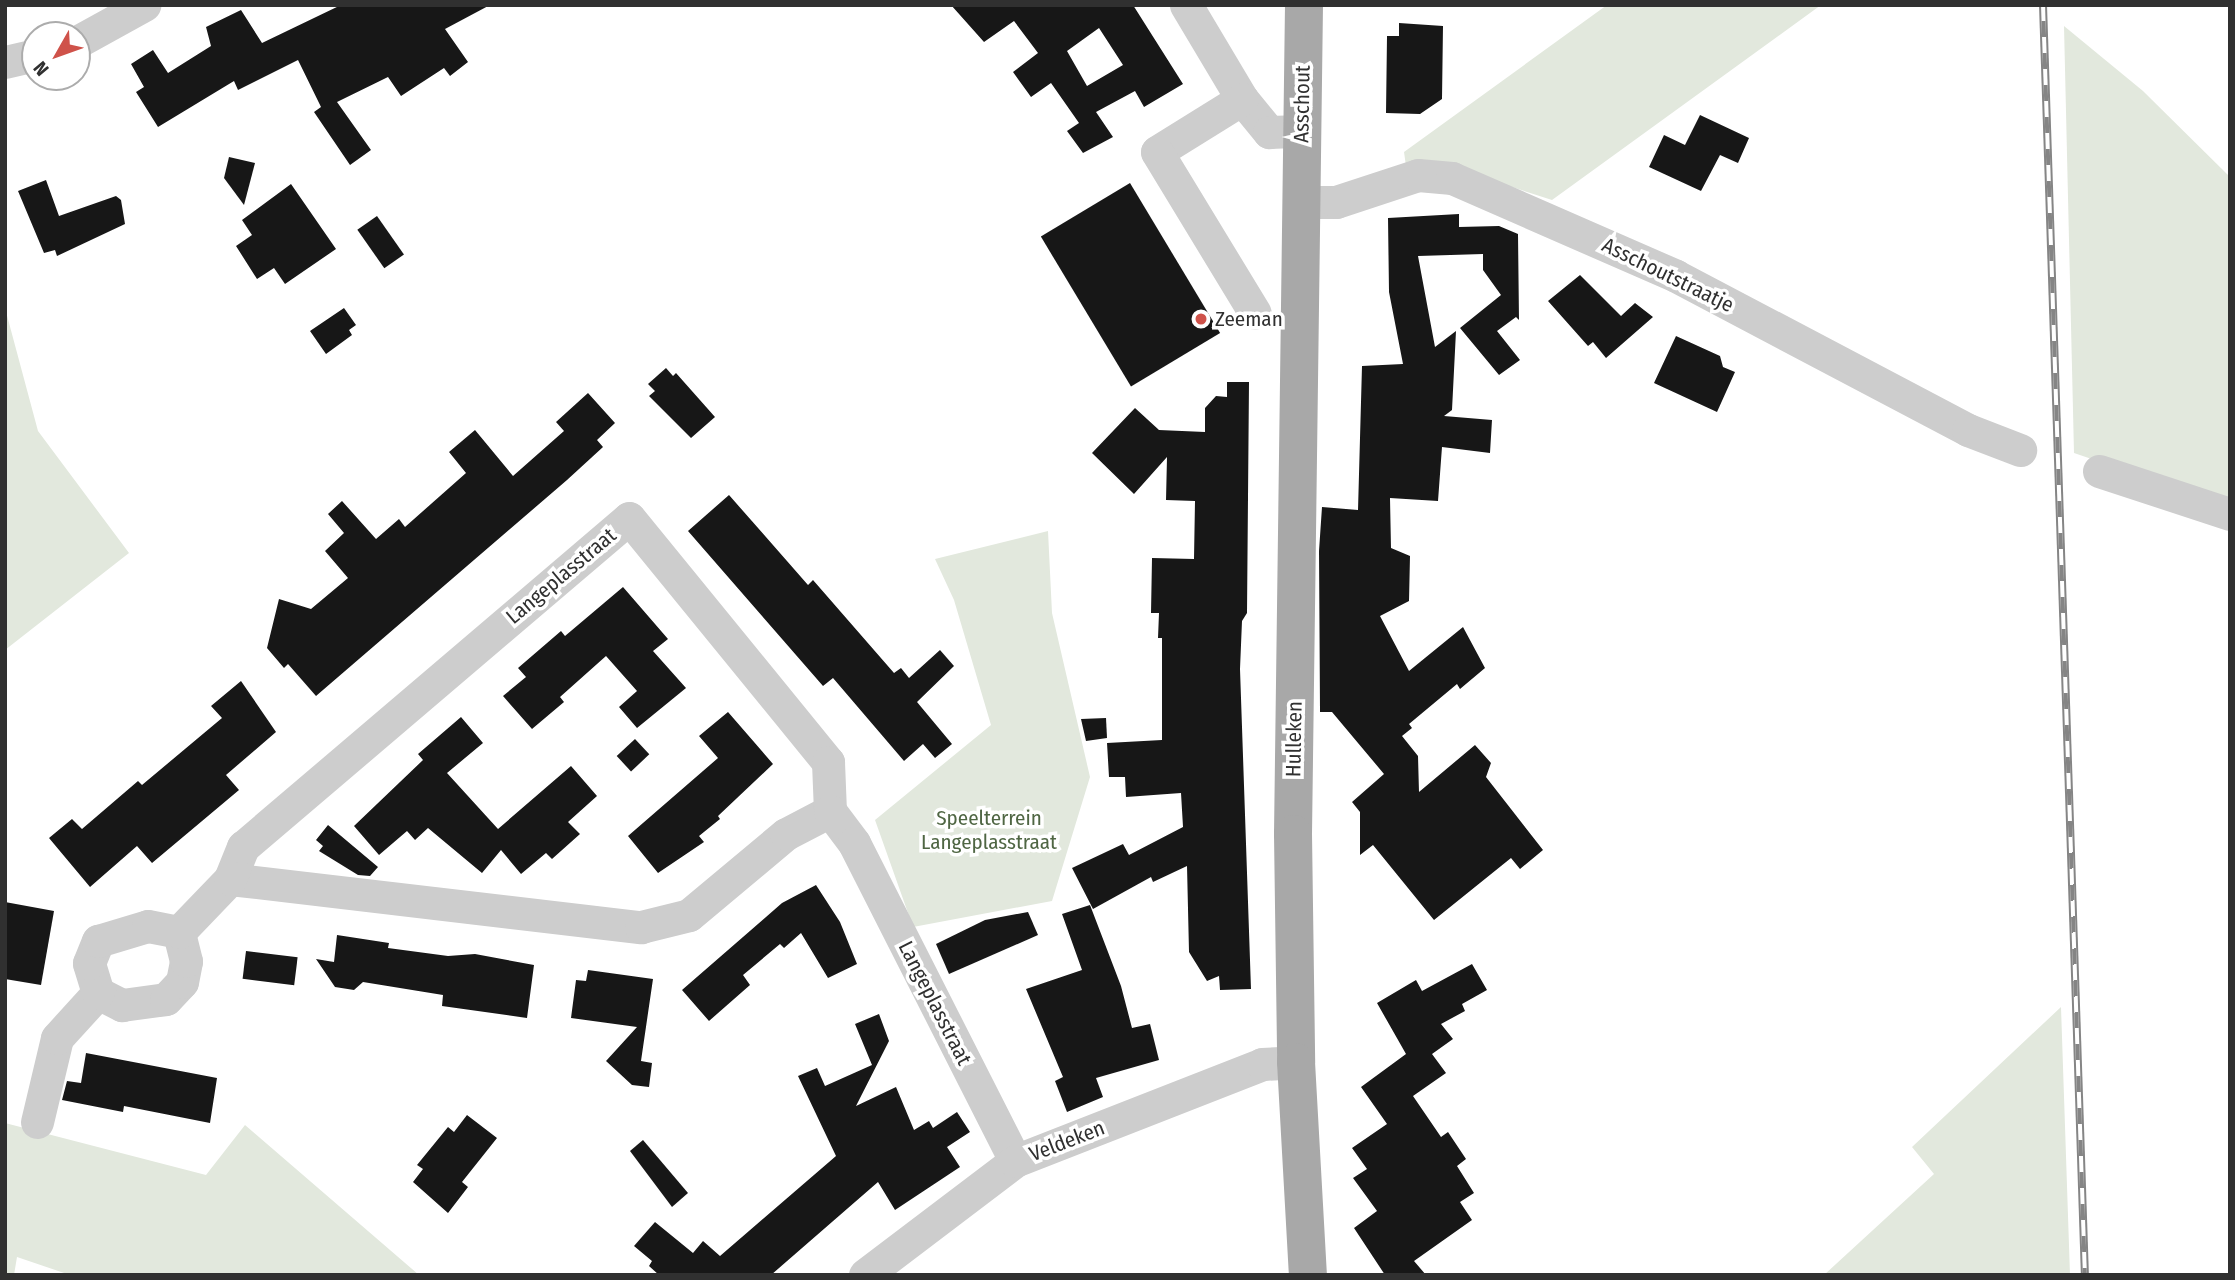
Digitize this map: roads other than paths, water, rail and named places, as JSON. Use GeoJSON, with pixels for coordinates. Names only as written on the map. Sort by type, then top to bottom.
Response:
{"type":"FeatureCollection","features":[{"type":"Feature","properties":{"kind":"main road","name":"Asschout"},"geometry":{"type":"LineString","coordinates":[[1300,202],[1304,5]]}},
{"type":"Feature","properties":{"kind":"main road","name":"Hulleken"},"geometry":{"type":"LineString","coordinates":[[1300,202],[1293,834],[1296,1062],[1308,1275]]}},
{"type":"Feature","properties":{"kind":"street"},"geometry":{"type":"LineString","coordinates":[[91,34],[144,5]]}},
{"type":"Feature","properties":{"kind":"street"},"geometry":{"type":"LineString","coordinates":[[1186,5],[1242,99],[1269,132],[1301,131]]}},
{"type":"Feature","properties":{"kind":"street"},"geometry":{"type":"LineString","coordinates":[[1242,99],[1157,152],[1255,313]]}},
{"type":"Feature","properties":{"kind":"street","name":"Asschoutstraatje"},"geometry":{"type":"LineString","coordinates":[[1300,202],[1336,202],[1418,175],[1452,177],[1676,276],[1852,372],[1968,430],[2020,450]]}},
{"type":"Feature","properties":{"kind":"street"},"geometry":{"type":"LineString","coordinates":[[2099,471],[2230,514]]}},
{"type":"Feature","properties":{"kind":"street","name":"Langeplasstraat"},"geometry":{"type":"LineString","coordinates":[[178,932],[230,879],[243,847],[629,518],[828,762],[830,811],[853,842],[1015,1161]]}},
{"type":"Feature","properties":{"kind":"street"},"geometry":{"type":"LineString","coordinates":[[230,879],[641,927],[689,915],[786,834],[830,811]]}},
{"type":"Feature","properties":{"kind":"street"},"geometry":{"type":"LineString","coordinates":[[148,926],[178,932],[184,971],[182,982],[166,999],[122,1005],[98,993],[89,963],[97,941],[148,926]]}},
{"type":"Feature","properties":{"kind":"street"},"geometry":{"type":"LineString","coordinates":[[37,1122],[57,1038],[98,993]]}},
{"type":"Feature","properties":{"kind":"street","name":"Veldeken"},"geometry":{"type":"LineString","coordinates":[[865,1275],[1015,1161],[1262,1064],[1296,1062]]}},
{"type":"Feature","properties":{"kind":"railway"},"geometry":{"type":"LineString","coordinates":[[2043,5],[2085,1275]]}},
{"type":"Feature","properties":{"kind":"place","name":"Zeeman"},"geometry":{"type":"Point","coordinates":[1201,319]}},
{"type":"Feature","properties":{"kind":"park label","name":"Speelterrein Langeplasstraat"},"geometry":{"type":"Point","coordinates":[989,830]}}]}
